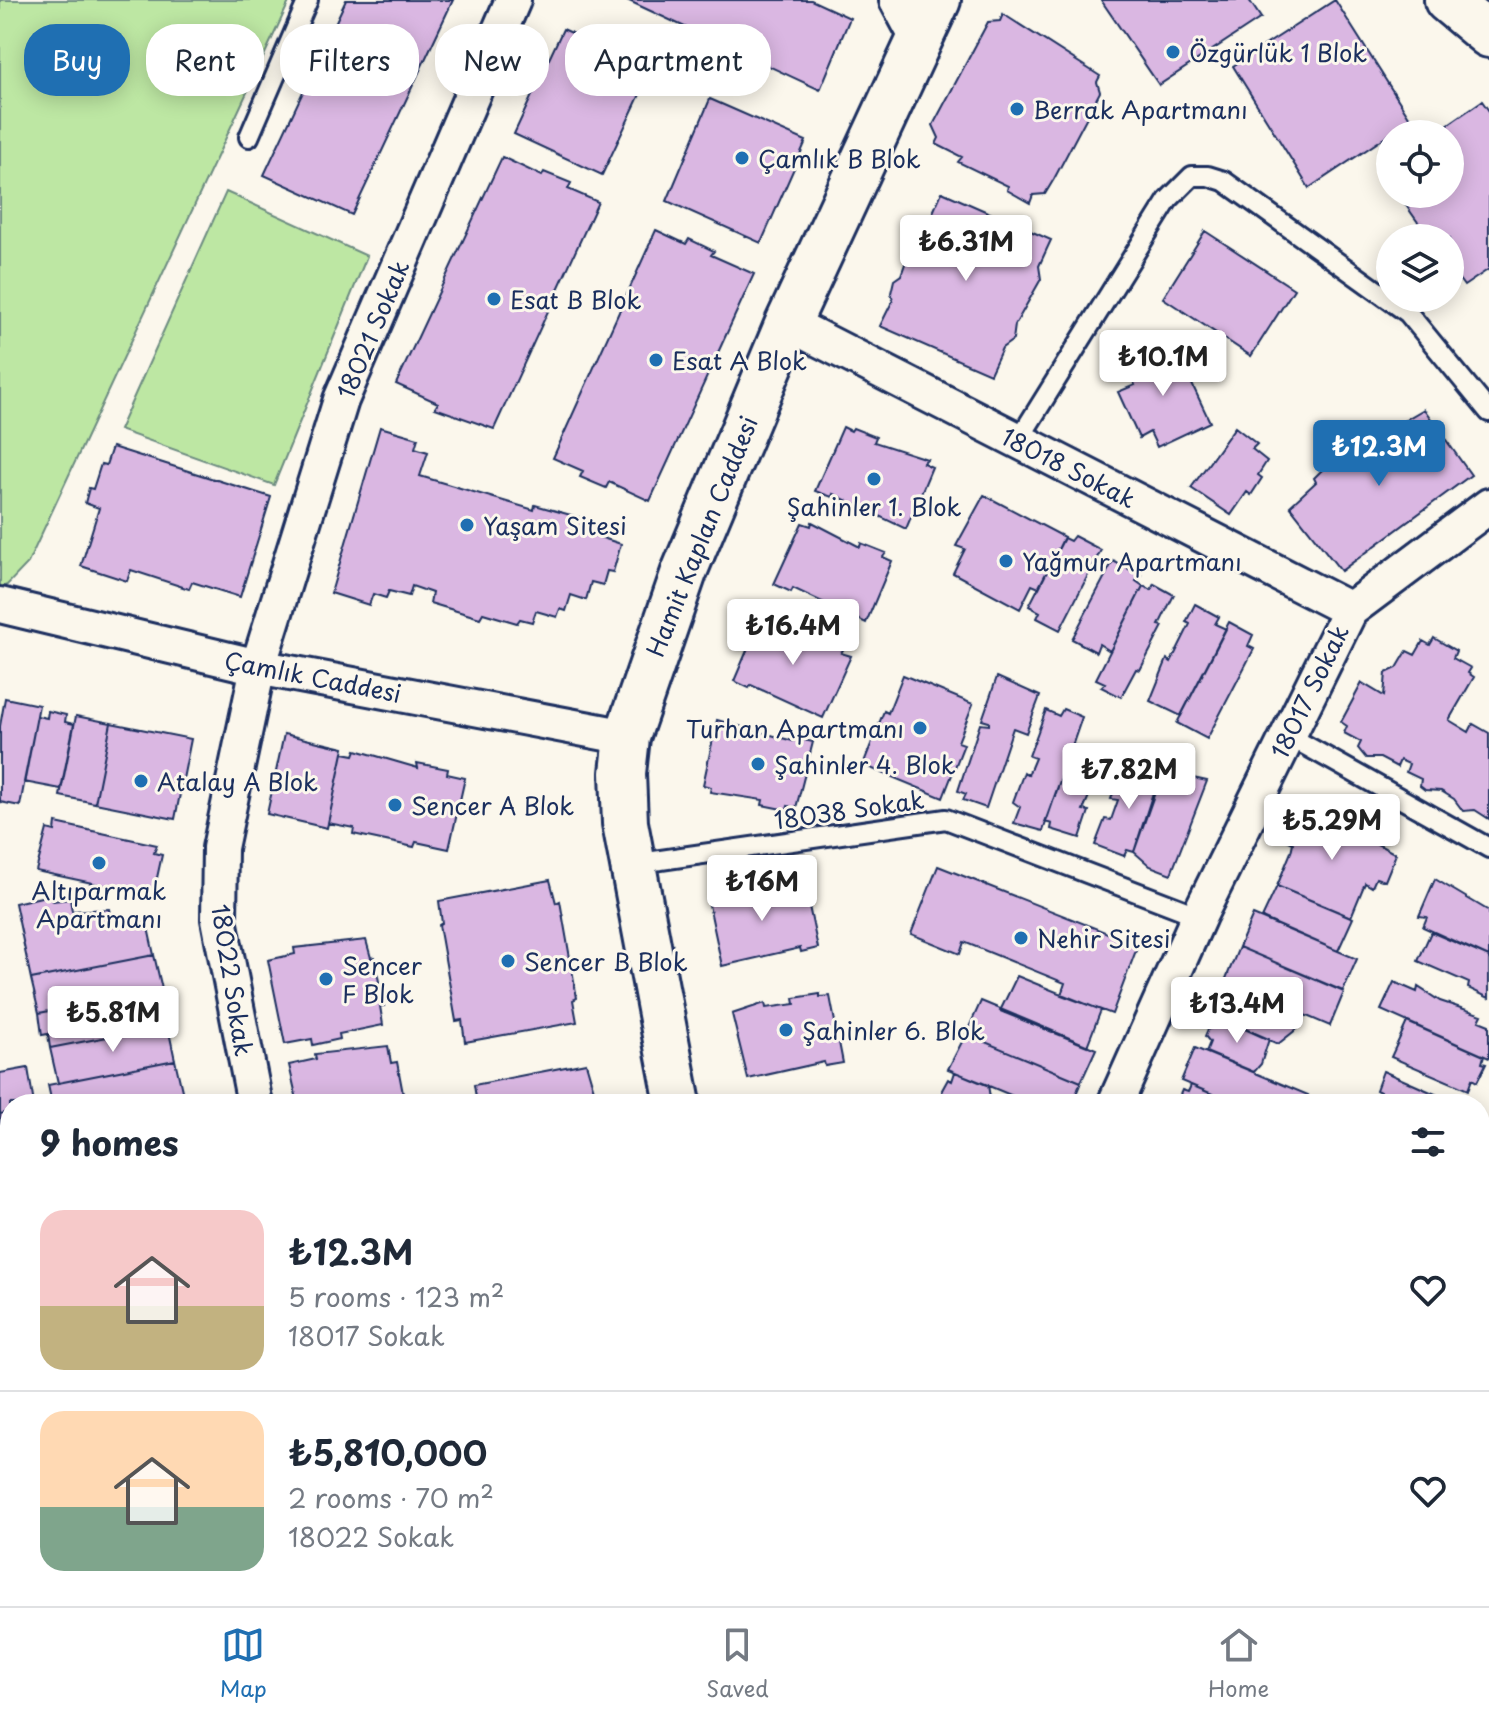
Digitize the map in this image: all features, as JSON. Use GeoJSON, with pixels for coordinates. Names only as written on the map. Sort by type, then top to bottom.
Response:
{"type":"FeatureCollection","features":[{"type":"Feature","properties":{"kind":"main road","name":"Hamit Kaplan Caddesi"},"geometry":{"type":"LineString","coordinates":[[676,1094],[623,798],[627,737],[684,572],[788,323],[938,0]]}},
{"type":"Feature","properties":{"kind":"main road"},"geometry":{"type":"LineString","coordinates":[[1447,0],[1488,33]]}},
{"type":"Feature","properties":{"kind":"street","name":"18021 Sokak"},"geometry":{"type":"LineString","coordinates":[[258,667],[341,400],[513,0]]}},
{"type":"Feature","properties":{"kind":"street"},"geometry":{"type":"LineString","coordinates":[[897,0],[918,39]]}},
{"type":"Feature","properties":{"kind":"street","name":"18018 Sokak"},"geometry":{"type":"LineString","coordinates":[[788,323],[1350,610]]}},
{"type":"Feature","properties":{"kind":"street","name":"18017 Sokak"},"geometry":{"type":"LineString","coordinates":[[1119,1094],[1199,916],[1350,610],[1489,506]]}},
{"type":"Feature","properties":{"kind":"street","name":"Çamlık Caddesi"},"geometry":{"type":"LineString","coordinates":[[0,605],[258,667],[627,737]]}},
{"type":"Feature","properties":{"kind":"street","name":"18022 Sokak"},"geometry":{"type":"LineString","coordinates":[[253,1094],[219,919],[220,848],[258,667]]}},
{"type":"Feature","properties":{"kind":"lane"},"geometry":{"type":"LineString","coordinates":[[249,137],[308,0]]}},
{"type":"Feature","properties":{"kind":"lane"},"geometry":{"type":"LineString","coordinates":[[1018,441],[1168,200],[1192,176],[1224,181],[1408,313],[1489,412]]}},
{"type":"Feature","properties":{"kind":"lane"},"geometry":{"type":"LineString","coordinates":[[1287,735],[1489,848]]}},
{"type":"Feature","properties":{"kind":"lane","name":"18038 Sokak"},"geometry":{"type":"LineString","coordinates":[[633,864],[946,819],[1199,916]]}},
{"type":"Feature","properties":{"kind":"green space"},"geometry":{"type":"Polygon","coordinates":[[[0,0],[290,0],[264,56],[264,24],[146,24],[146,96],[245,96],[28,563],[7,585],[0,588],[0,0]]]}},
{"type":"Feature","properties":{"kind":"green space"},"geometry":{"type":"Polygon","coordinates":[[[226,192],[367,256],[274,485],[119,430],[226,192]]]}},
{"type":"Feature","properties":{"kind":"building"},"geometry":{"type":"Polygon","coordinates":[[[346,0],[453,0],[442,24],[435,24],[435,38],[419,72],[419,24],[335,24],[346,0]]]}},
{"type":"Feature","properties":{"kind":"building"},"geometry":{"type":"Polygon","coordinates":[[[627,0],[811,0],[850,18],[820,90],[771,67],[771,24],[678,24],[627,0]]]}},
{"type":"Feature","properties":{"kind":"building","name":"Özgürlük 1 Blok"},"geometry":{"type":"Polygon","coordinates":[[[1101,0],[1249,0],[1261,18],[1159,85],[1101,0]]]}},
{"type":"Feature","properties":{"kind":"building"},"geometry":{"type":"Polygon","coordinates":[[[1335,0],[1411,120],[1376,120],[1376,143],[1309,188],[1233,66],[1335,0]]]}},
{"type":"Feature","properties":{"kind":"building","name":"Berrak Apartmanı"},"geometry":{"type":"Polygon","coordinates":[[[1003,14],[1100,76],[1097,82],[1100,92],[1054,179],[1045,194],[1033,195],[1030,203],[1007,190],[1008,186],[958,162],[962,157],[936,144],[939,138],[933,125],[988,22],[1000,21],[1003,14]]]}},
{"type":"Feature","properties":{"kind":"building"},"geometry":{"type":"Polygon","coordinates":[[[563,29],[565,96],[639,96],[602,175],[514,134],[532,96],[549,96],[549,59],[563,29]]]}},
{"type":"Feature","properties":{"kind":"building"},"geometry":{"type":"Polygon","coordinates":[[[301,96],[408,96],[352,215],[264,175],[301,96]]]}},
{"type":"Feature","properties":{"kind":"building","name":"Çamlık B Blok"},"geometry":{"type":"Polygon","coordinates":[[[710,99],[806,141],[761,243],[667,201],[710,99]]]}},
{"type":"Feature","properties":{"kind":"building"},"geometry":{"type":"Polygon","coordinates":[[[1482,101],[1489,111],[1489,269],[1464,286],[1464,224],[1419,224],[1408,208],[1464,208],[1464,120],[1454,120],[1482,101]]]}},
{"type":"Feature","properties":{"kind":"building","name":"Esat B Blok"},"geometry":{"type":"Polygon","coordinates":[[[502,157],[542,176],[544,172],[571,183],[568,189],[598,202],[494,429],[435,408],[438,403],[396,384],[502,157]]]}},
{"type":"Feature","properties":{"kind":"building"},"geometry":{"type":"Polygon","coordinates":[[[942,192],[1051,240],[1039,266],[1041,279],[1015,325],[1013,340],[1002,348],[990,374],[880,326],[893,300],[894,280],[901,275],[918,228],[930,219],[942,192]]]}},
{"type":"Feature","properties":{"kind":"building","name":"Esat A Blok"},"geometry":{"type":"Polygon","coordinates":[[[656,230],[686,244],[689,239],[714,251],[711,255],[754,274],[650,501],[609,482],[606,488],[580,477],[583,471],[553,458],[656,230]]]}},
{"type":"Feature","properties":{"kind":"building"},"geometry":{"type":"Polygon","coordinates":[[[1205,231],[1294,289],[1251,356],[1163,298],[1205,231]]]}},
{"type":"Feature","properties":{"kind":"building"},"geometry":{"type":"Polygon","coordinates":[[[1173,344],[1210,422],[1157,447],[1150,432],[1139,438],[1118,392],[1135,385],[1126,366],[1173,344]]]}},
{"type":"Feature","properties":{"kind":"building"},"geometry":{"type":"Polygon","coordinates":[[[1424,409],[1471,475],[1341,571],[1290,506],[1316,482],[1314,478],[1324,468],[1390,423],[1393,427],[1424,409]]]}},
{"type":"Feature","properties":{"kind":"building","name":"Yaşam Sitesi"},"geometry":{"type":"Polygon","coordinates":[[[380,427],[418,438],[415,448],[428,452],[420,476],[534,510],[535,505],[585,519],[581,531],[621,544],[613,572],[607,571],[603,585],[591,582],[586,600],[571,595],[566,611],[560,609],[557,617],[536,611],[532,622],[520,619],[517,623],[483,613],[480,618],[430,603],[432,593],[412,586],[409,596],[389,591],[386,598],[373,594],[369,605],[331,593],[380,427]]]}},
{"type":"Feature","properties":{"kind":"building","name":"Şahinler 1. Blok"},"geometry":{"type":"Polygon","coordinates":[[[843,427],[876,437],[874,442],[927,459],[923,463],[932,467],[906,529],[833,494],[832,497],[815,491],[843,427]]]}},
{"type":"Feature","properties":{"kind":"building"},"geometry":{"type":"Polygon","coordinates":[[[1235,427],[1257,444],[1252,449],[1267,461],[1258,475],[1262,478],[1251,495],[1247,492],[1231,515],[1191,488],[1235,427]]]}},
{"type":"Feature","properties":{"kind":"building"},"geometry":{"type":"Polygon","coordinates":[[[112,447],[271,497],[240,597],[192,582],[189,589],[131,570],[127,581],[81,566],[99,508],[85,503],[89,488],[93,489],[101,464],[106,465],[112,447]]]}},
{"type":"Feature","properties":{"kind":"building","name":"Yağmur Apartmanı"},"geometry":{"type":"Polygon","coordinates":[[[984,495],[1064,537],[1039,588],[1032,585],[1020,609],[953,573],[965,549],[956,546],[984,495]]]}},
{"type":"Feature","properties":{"kind":"building"},"geometry":{"type":"Polygon","coordinates":[[[812,522],[860,547],[861,543],[886,553],[883,557],[892,561],[866,623],[793,588],[791,592],[774,584],[802,523],[811,526],[812,522]]]}},
{"type":"Feature","properties":{"kind":"building"},"geometry":{"type":"Polygon","coordinates":[[[1074,536],[1101,550],[1060,630],[1037,618],[1040,612],[1029,606],[1064,538],[1070,541],[1074,536]]]}},
{"type":"Feature","properties":{"kind":"building"},"geometry":{"type":"Polygon","coordinates":[[[1113,561],[1141,575],[1136,581],[1143,586],[1110,651],[1099,644],[1096,652],[1072,639],[1113,561]]]}},
{"type":"Feature","properties":{"kind":"building"},"geometry":{"type":"Polygon","coordinates":[[[1154,584],[1174,595],[1159,625],[1163,626],[1140,670],[1136,669],[1121,697],[1101,687],[1105,683],[1096,679],[1143,586],[1151,590],[1154,584]]]}},
{"type":"Feature","properties":{"kind":"building"},"geometry":{"type":"Polygon","coordinates":[[[1195,604],[1219,617],[1215,624],[1226,629],[1181,716],[1150,701],[1167,659],[1171,662],[1190,624],[1186,622],[1195,604]]]}},
{"type":"Feature","properties":{"kind":"building"},"geometry":{"type":"Polygon","coordinates":[[[770,618],[818,643],[821,639],[844,648],[841,653],[851,656],[823,718],[751,685],[749,688],[734,681],[760,620],[769,623],[770,618]]]}},
{"type":"Feature","properties":{"kind":"building"},"geometry":{"type":"Polygon","coordinates":[[[1229,622],[1253,635],[1248,646],[1254,649],[1207,739],[1177,723],[1229,622]]]}},
{"type":"Feature","properties":{"kind":"building"},"geometry":{"type":"Polygon","coordinates":[[[1434,638],[1456,651],[1453,658],[1471,668],[1468,673],[1474,677],[1449,720],[1469,732],[1473,724],[1489,733],[1489,819],[1475,810],[1463,811],[1454,799],[1441,791],[1425,790],[1420,786],[1421,779],[1406,772],[1409,764],[1400,760],[1397,767],[1380,758],[1366,758],[1358,748],[1361,742],[1344,733],[1347,726],[1341,722],[1362,683],[1384,696],[1386,673],[1397,668],[1407,651],[1415,655],[1423,641],[1430,645],[1434,638]]]}},
{"type":"Feature","properties":{"kind":"building","name":"Turhan Apartmanı"},"geometry":{"type":"Polygon","coordinates":[[[903,675],[973,704],[958,742],[964,744],[943,798],[863,765],[884,711],[888,713],[903,675]]]}},
{"type":"Feature","properties":{"kind":"building"},"geometry":{"type":"Polygon","coordinates":[[[997,677],[1040,696],[1026,733],[1013,728],[986,808],[963,800],[966,794],[958,791],[980,724],[989,725],[989,722],[982,720],[997,677]]]}},
{"type":"Feature","properties":{"kind":"building"},"geometry":{"type":"Polygon","coordinates":[[[5,698],[39,705],[20,806],[0,802],[0,726],[5,698]]]}},
{"type":"Feature","properties":{"kind":"building"},"geometry":{"type":"Polygon","coordinates":[[[1063,709],[1082,717],[1043,831],[1014,823],[1020,807],[1013,802],[1024,772],[1028,775],[1035,758],[1029,756],[1046,710],[1059,716],[1063,709]]]}},
{"type":"Feature","properties":{"kind":"building"},"geometry":{"type":"Polygon","coordinates":[[[48,711],[66,715],[65,722],[74,724],[61,789],[24,782],[37,716],[47,718],[48,711]]]}},
{"type":"Feature","properties":{"kind":"building"},"geometry":{"type":"Polygon","coordinates":[[[76,716],[111,723],[95,803],[60,796],[76,716]]]}},
{"type":"Feature","properties":{"kind":"building","name":"Şahinler 4. Blok"},"geometry":{"type":"Polygon","coordinates":[[[717,720],[793,741],[795,738],[813,742],[796,808],[788,806],[787,810],[762,805],[763,800],[710,792],[711,787],[703,785],[717,720]]]}},
{"type":"Feature","properties":{"kind":"building","name":"Atalay A Blok"},"geometry":{"type":"Polygon","coordinates":[[[111,723],[191,739],[175,819],[95,803],[111,723]]]}},
{"type":"Feature","properties":{"kind":"building"},"geometry":{"type":"Polygon","coordinates":[[[284,734],[344,748],[327,828],[267,814],[284,734]]]}},
{"type":"Feature","properties":{"kind":"building"},"geometry":{"type":"Polygon","coordinates":[[[1073,745],[1104,756],[1095,775],[1102,777],[1096,792],[1092,789],[1083,810],[1089,811],[1080,838],[1051,829],[1052,824],[1045,822],[1073,745]]]}},
{"type":"Feature","properties":{"kind":"building","name":"Sencer A Blok"},"geometry":{"type":"Polygon","coordinates":[[[356,750],[418,768],[417,763],[448,769],[447,774],[465,778],[449,849],[416,842],[414,847],[353,834],[354,828],[328,823],[343,753],[354,755],[356,750]]]}},
{"type":"Feature","properties":{"kind":"building"},"geometry":{"type":"Polygon","coordinates":[[[1130,764],[1161,775],[1134,852],[1127,850],[1124,856],[1095,845],[1105,819],[1111,820],[1118,800],[1111,799],[1117,783],[1123,785],[1130,764]]]}},
{"type":"Feature","properties":{"kind":"building"},"geometry":{"type":"Polygon","coordinates":[[[1160,771],[1207,781],[1171,874],[1150,866],[1134,852],[1160,771]]]}},
{"type":"Feature","properties":{"kind":"building"},"geometry":{"type":"Polygon","coordinates":[[[1301,803],[1396,854],[1385,881],[1376,878],[1372,887],[1365,883],[1351,917],[1277,886],[1291,852],[1293,843],[1287,840],[1301,803]]]}},
{"type":"Feature","properties":{"kind":"building","name":"Altıparmak Apartmanı"},"geometry":{"type":"Polygon","coordinates":[[[56,823],[157,845],[154,853],[162,855],[153,896],[36,871],[47,829],[55,831],[56,823]]]}},
{"type":"Feature","properties":{"kind":"building","name":"Nehir Sitesi"},"geometry":{"type":"Polygon","coordinates":[[[938,866],[1138,945],[1112,1014],[1061,995],[1065,983],[964,942],[960,954],[911,934],[938,866]]]}},
{"type":"Feature","properties":{"kind":"building"},"geometry":{"type":"Polygon","coordinates":[[[1435,879],[1489,911],[1489,957],[1423,927],[1427,917],[1419,916],[1435,879]]]}},
{"type":"Feature","properties":{"kind":"building","name":"Sencer B Blok"},"geometry":{"type":"Polygon","coordinates":[[[550,880],[556,903],[560,901],[577,998],[573,1000],[577,1022],[465,1042],[462,1020],[456,1021],[439,925],[442,923],[439,901],[550,880]]]}},
{"type":"Feature","properties":{"kind":"building"},"geometry":{"type":"Polygon","coordinates":[[[794,881],[794,884],[804,883],[818,948],[801,952],[800,948],[722,966],[708,900],[717,898],[716,894],[742,890],[742,894],[794,881]]]}},
{"type":"Feature","properties":{"kind":"building"},"geometry":{"type":"Polygon","coordinates":[[[1277,886],[1353,918],[1338,951],[1262,918],[1277,886]]]}},
{"type":"Feature","properties":{"kind":"building"},"geometry":{"type":"Polygon","coordinates":[[[50,895],[53,901],[70,899],[72,911],[109,909],[110,914],[147,923],[154,955],[31,979],[15,903],[50,895]]]}},
{"type":"Feature","properties":{"kind":"building"},"geometry":{"type":"Polygon","coordinates":[[[1253,915],[1357,959],[1343,991],[1239,947],[1253,915]]]}},
{"type":"Feature","properties":{"kind":"building"},"geometry":{"type":"Polygon","coordinates":[[[1431,932],[1489,957],[1489,998],[1468,988],[1469,983],[1418,961],[1431,932]]]}},
{"type":"Feature","properties":{"kind":"building","name":"Sencer F Blok"},"geometry":{"type":"Polygon","coordinates":[[[366,940],[371,958],[374,957],[384,1006],[380,1006],[383,1025],[339,1034],[340,1039],[313,1045],[312,1039],[285,1044],[268,960],[295,954],[294,948],[366,940]]]}},
{"type":"Feature","properties":{"kind":"building"},"geometry":{"type":"Polygon","coordinates":[[[1239,947],[1344,992],[1330,1026],[1225,981],[1239,947]]]}},
{"type":"Feature","properties":{"kind":"building"},"geometry":{"type":"Polygon","coordinates":[[[154,955],[162,989],[39,1013],[31,979],[154,955]]]}},
{"type":"Feature","properties":{"kind":"building"},"geometry":{"type":"Polygon","coordinates":[[[1017,976],[1101,1010],[1087,1046],[1000,1011],[1017,976]]]}},
{"type":"Feature","properties":{"kind":"building"},"geometry":{"type":"Polygon","coordinates":[[[1394,982],[1417,992],[1418,987],[1440,1001],[1482,1015],[1479,1021],[1489,1025],[1489,1058],[1381,1010],[1394,982]]]}},
{"type":"Feature","properties":{"kind":"building"},"geometry":{"type":"Polygon","coordinates":[[[1230,983],[1299,1013],[1297,1029],[1278,1044],[1216,1016],[1219,1010],[1216,1006],[1230,983]]]}},
{"type":"Feature","properties":{"kind":"building"},"geometry":{"type":"Polygon","coordinates":[[[162,989],[164,1026],[50,1048],[48,1034],[42,1035],[39,1013],[88,1003],[90,1011],[113,1006],[111,998],[162,989]]]}},
{"type":"Feature","properties":{"kind":"building","name":"Şahinler 6. Blok"},"geometry":{"type":"Polygon","coordinates":[[[820,994],[820,997],[830,996],[843,1063],[825,1066],[824,1062],[748,1079],[732,1014],[765,1003],[766,1008],[795,1004],[794,998],[820,994]]]}},
{"type":"Feature","properties":{"kind":"building"},"geometry":{"type":"Polygon","coordinates":[[[981,1001],[1096,1049],[1081,1082],[966,1034],[981,1001]]]}},
{"type":"Feature","properties":{"kind":"building"},"geometry":{"type":"Polygon","coordinates":[[[1220,1018],[1269,1039],[1261,1064],[1254,1072],[1206,1052],[1210,1042],[1205,1036],[1208,1029],[1216,1027],[1220,1018]]]}},
{"type":"Feature","properties":{"kind":"building"},"geometry":{"type":"Polygon","coordinates":[[[1407,1022],[1484,1056],[1482,1063],[1486,1064],[1477,1082],[1472,1079],[1468,1090],[1391,1057],[1407,1022]]]}},
{"type":"Feature","properties":{"kind":"building"},"geometry":{"type":"Polygon","coordinates":[[[168,1027],[175,1060],[58,1083],[50,1048],[168,1027]]]}},
{"type":"Feature","properties":{"kind":"building"},"geometry":{"type":"Polygon","coordinates":[[[966,1034],[1081,1082],[1076,1094],[1008,1094],[948,1069],[966,1034]]]}},
{"type":"Feature","properties":{"kind":"building"},"geometry":{"type":"Polygon","coordinates":[[[388,1046],[391,1063],[397,1062],[403,1094],[296,1094],[289,1065],[316,1059],[315,1054],[388,1046]]]}},
{"type":"Feature","properties":{"kind":"building"},"geometry":{"type":"Polygon","coordinates":[[[1195,1048],[1306,1094],[1212,1094],[1181,1081],[1195,1048]]]}},
{"type":"Feature","properties":{"kind":"building"},"geometry":{"type":"Polygon","coordinates":[[[175,1060],[183,1094],[50,1094],[48,1085],[175,1060]]]}},
{"type":"Feature","properties":{"kind":"building"},"geometry":{"type":"Polygon","coordinates":[[[586,1063],[595,1094],[475,1094],[474,1085],[586,1063]]]}},
{"type":"Feature","properties":{"kind":"building"},"geometry":{"type":"Polygon","coordinates":[[[28,1068],[32,1094],[0,1094],[0,1073],[28,1068]]]}},
{"type":"Feature","properties":{"kind":"building"},"geometry":{"type":"Polygon","coordinates":[[[1383,1071],[1435,1094],[1379,1094],[1376,1090],[1383,1071]]]}},
{"type":"Feature","properties":{"kind":"building"},"geometry":{"type":"Polygon","coordinates":[[[955,1072],[988,1085],[989,1094],[943,1094],[948,1079],[952,1081],[955,1072]]]}},
{"type":"Feature","properties":{"kind":"building"},"geometry":{"type":"Polygon","coordinates":[[[1191,1085],[1212,1094],[1180,1094],[1182,1090],[1188,1092],[1191,1085]]]}},
{"type":"Feature","properties":{"kind":"place","name":"Özgürlük 1 Blok"},"geometry":{"type":"Point","coordinates":[1173,52]}},
{"type":"Feature","properties":{"kind":"place","name":"Berrak Apartmanı"},"geometry":{"type":"Point","coordinates":[1017,109]}},
{"type":"Feature","properties":{"kind":"place","name":"Çamlık B Blok"},"geometry":{"type":"Point","coordinates":[742,158]}},
{"type":"Feature","properties":{"kind":"place","name":"Esat B Blok"},"geometry":{"type":"Point","coordinates":[494,299]}},
{"type":"Feature","properties":{"kind":"place","name":"Esat A Blok"},"geometry":{"type":"Point","coordinates":[656,360]}},
{"type":"Feature","properties":{"kind":"place","name":"Şahinler 1. Blok"},"geometry":{"type":"Point","coordinates":[874,479]}},
{"type":"Feature","properties":{"kind":"place","name":"Yaşam Sitesi"},"geometry":{"type":"Point","coordinates":[467,525]}},
{"type":"Feature","properties":{"kind":"place","name":"Yağmur Apartmanı"},"geometry":{"type":"Point","coordinates":[1006,561]}},
{"type":"Feature","properties":{"kind":"place","name":"Turhan Apartmanı"},"geometry":{"type":"Point","coordinates":[920,728]}},
{"type":"Feature","properties":{"kind":"place","name":"Şahinler 4. Blok"},"geometry":{"type":"Point","coordinates":[758,764]}},
{"type":"Feature","properties":{"kind":"place","name":"Atalay A Blok"},"geometry":{"type":"Point","coordinates":[141,781]}},
{"type":"Feature","properties":{"kind":"place","name":"Sencer A Blok"},"geometry":{"type":"Point","coordinates":[395,805]}},
{"type":"Feature","properties":{"kind":"place","name":"Altıparmak Apartmanı"},"geometry":{"type":"Point","coordinates":[99,863]}},
{"type":"Feature","properties":{"kind":"place","name":"Nehir Sitesi"},"geometry":{"type":"Point","coordinates":[1021,938]}},
{"type":"Feature","properties":{"kind":"place","name":"Sencer B Blok"},"geometry":{"type":"Point","coordinates":[508,961]}},
{"type":"Feature","properties":{"kind":"place","name":"Sencer F Blok"},"geometry":{"type":"Point","coordinates":[326,979]}},
{"type":"Feature","properties":{"kind":"place","name":"Şahinler 6. Blok"},"geometry":{"type":"Point","coordinates":[786,1030]}}]}
